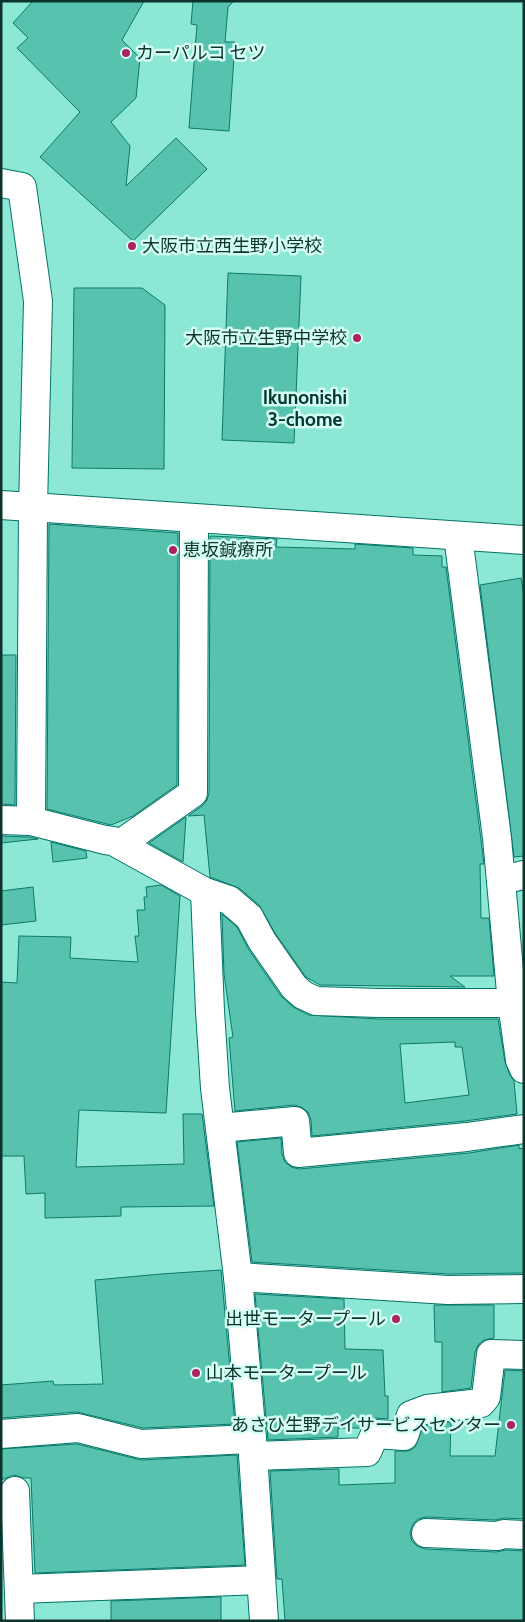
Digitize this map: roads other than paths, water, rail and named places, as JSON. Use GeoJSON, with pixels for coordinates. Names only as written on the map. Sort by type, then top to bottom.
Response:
{"type":"FeatureCollection","features":[{"type":"Feature","properties":{"kind":"street"},"geometry":{"type":"LineString","coordinates":[[1,183],[22,187],[38,301],[33,507],[31,821]]}},
{"type":"Feature","properties":{"kind":"street"},"geometry":{"type":"LineString","coordinates":[[1,504],[194,519],[524,540]]}},
{"type":"Feature","properties":{"kind":"street"},"geometry":{"type":"LineString","coordinates":[[120,844],[193,793],[194,519]]}},
{"type":"Feature","properties":{"kind":"street"},"geometry":{"type":"LineString","coordinates":[[458,536],[497,838],[512,877],[512,1003],[520,1060],[524,1069]]}},
{"type":"Feature","properties":{"kind":"street"},"geometry":{"type":"LineString","coordinates":[[1,820],[31,821],[113,841],[205,892],[229,900],[249,917],[262,941],[294,987],[303,995],[316,1000],[379,1003],[512,1003]]}},
{"type":"Feature","properties":{"kind":"street"},"geometry":{"type":"LineString","coordinates":[[205,892],[215,1088],[238,1277],[253,1447],[264,1621]]}},
{"type":"Feature","properties":{"kind":"street"},"geometry":{"type":"LineString","coordinates":[[220,1128],[295,1120],[298,1153],[467,1137],[524,1129]]}},
{"type":"Feature","properties":{"kind":"street"},"geometry":{"type":"LineString","coordinates":[[238,1277],[448,1290],[524,1289]]}},
{"type":"Feature","properties":{"kind":"street"},"geometry":{"type":"LineString","coordinates":[[1,1434],[78,1428],[141,1444],[367,1452],[375,1434],[404,1436],[411,1415],[427,1410],[481,1403],[486,1397],[488,1389],[491,1354],[524,1355]]}},
{"type":"Feature","properties":{"kind":"street"},"geometry":{"type":"LineString","coordinates":[[16,1491],[9,1518],[19,1589],[20,1621]]}},
{"type":"Feature","properties":{"kind":"street"},"geometry":{"type":"LineString","coordinates":[[426,1532],[497,1536],[504,1534],[524,1535]]}},
{"type":"Feature","properties":{"kind":"street"},"geometry":{"type":"LineString","coordinates":[[19,1589],[261,1580]]}},
{"type":"Feature","properties":{"kind":"place","name":"カーパルコ セツ"},"geometry":{"type":"Point","coordinates":[126,53]}},
{"type":"Feature","properties":{"kind":"place","name":"大阪市立西生野小学校"},"geometry":{"type":"Point","coordinates":[132,246]}},
{"type":"Feature","properties":{"kind":"place","name":"大阪市立生野中学校"},"geometry":{"type":"Point","coordinates":[357,338]}},
{"type":"Feature","properties":{"kind":"place","name":"恵坂鍼療所"},"geometry":{"type":"Point","coordinates":[173,550]}},
{"type":"Feature","properties":{"kind":"place","name":"出世モータープール"},"geometry":{"type":"Point","coordinates":[396,1319]}},
{"type":"Feature","properties":{"kind":"place","name":"山本モータープール"},"geometry":{"type":"Point","coordinates":[196,1373]}},
{"type":"Feature","properties":{"kind":"place","name":"あさひ生野デイサービスセンター"},"geometry":{"type":"Point","coordinates":[511,1425]}},
{"type":"Feature","properties":{"kind":"district","name":"Ikunonishi 3-chome"},"geometry":{"type":"Point","coordinates":[305,408]}}]}
